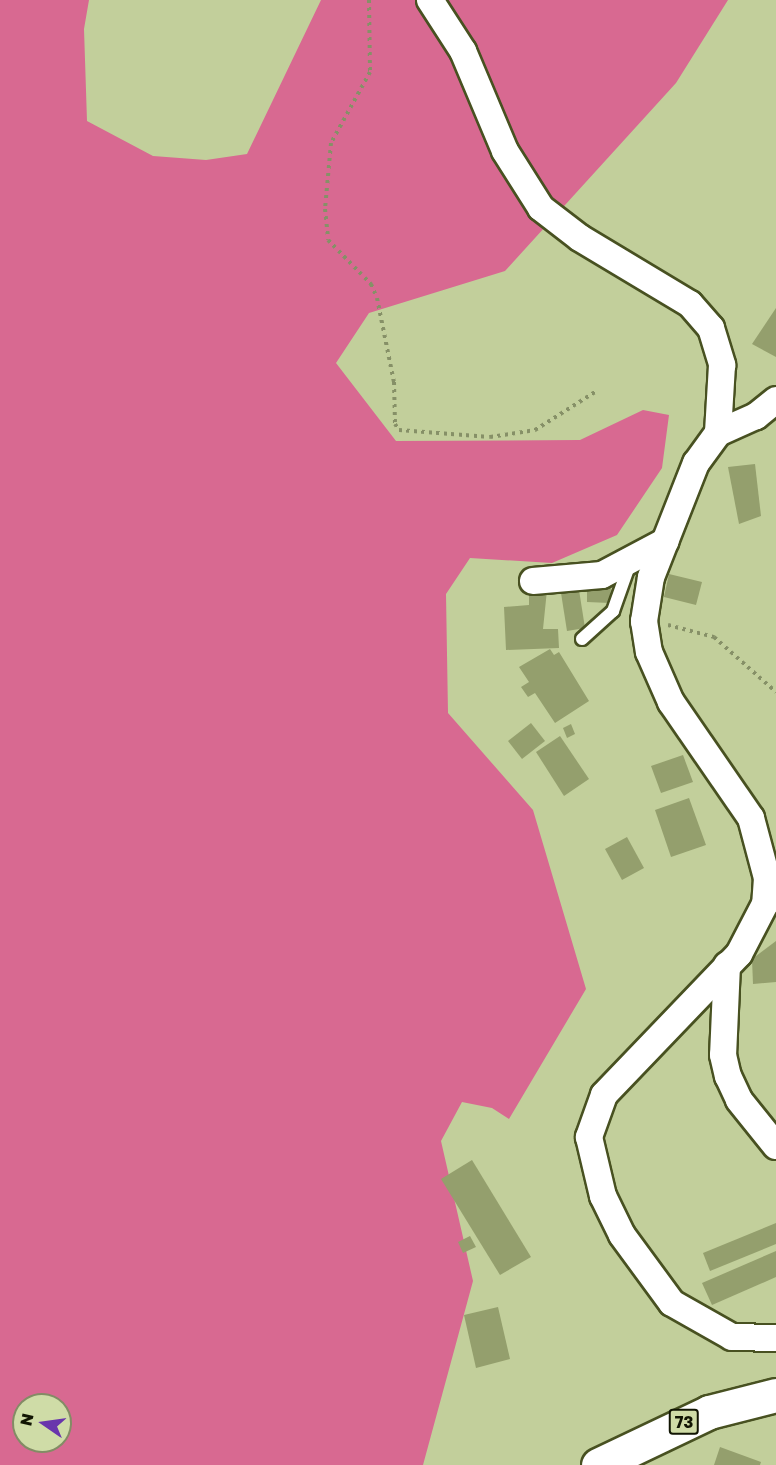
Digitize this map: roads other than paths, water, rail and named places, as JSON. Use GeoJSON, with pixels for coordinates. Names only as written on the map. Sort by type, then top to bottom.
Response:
{"type":"FeatureCollection","features":[{"type":"Feature","properties":{"kind":"main road","name":"73"},"geometry":{"type":"LineString","coordinates":[[598,1465],[687,1421],[776,1395]]}},
{"type":"Feature","properties":{"kind":"street"},"geometry":{"type":"LineString","coordinates":[[430,0],[463,51],[505,151],[542,208],[580,238],[690,304],[711,328],[722,365],[718,434]]}},
{"type":"Feature","properties":{"kind":"street"},"geometry":{"type":"LineString","coordinates":[[776,400],[756,416],[718,434],[696,463],[646,599],[645,635],[671,702],[751,818],[764,867],[767,890],[760,919],[727,965],[604,1095],[589,1126],[591,1157],[634,1257],[672,1304],[732,1336],[776,1338]]}},
{"type":"Feature","properties":{"kind":"street"},"geometry":{"type":"LineString","coordinates":[[533,581],[602,575],[666,541]]}},
{"type":"Feature","properties":{"kind":"street"},"geometry":{"type":"LineString","coordinates":[[727,965],[723,1055],[728,1076],[739,1100],[776,1146]]}},
{"type":"Feature","properties":{"kind":"lane"},"geometry":{"type":"LineString","coordinates":[[582,639],[613,611],[632,559]]}}]}
